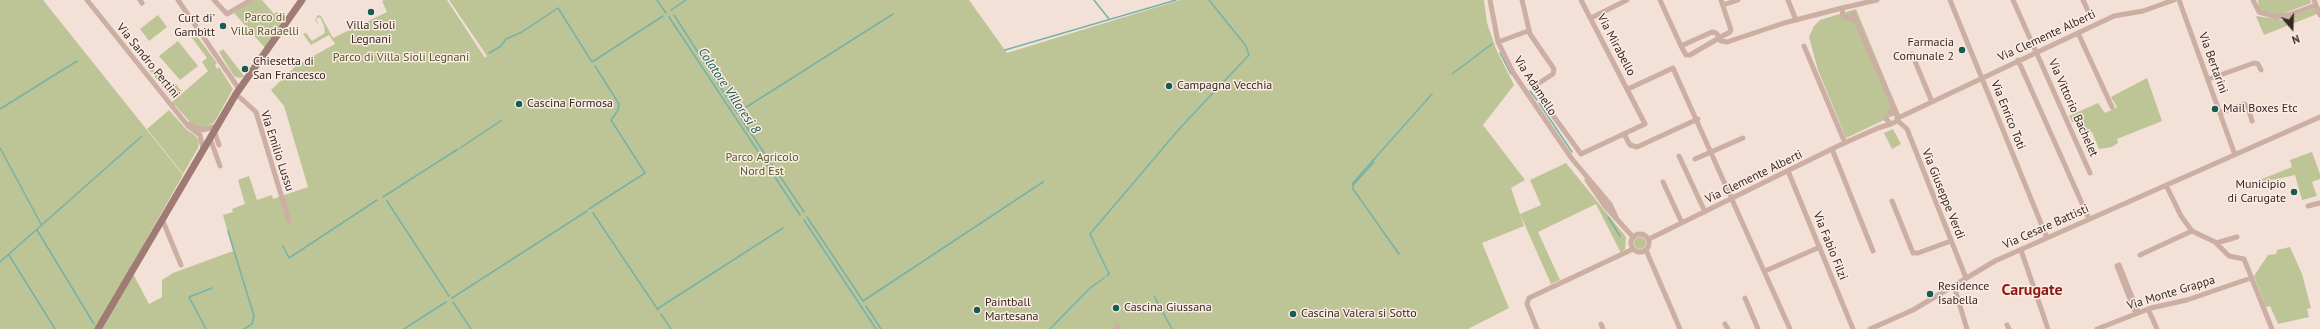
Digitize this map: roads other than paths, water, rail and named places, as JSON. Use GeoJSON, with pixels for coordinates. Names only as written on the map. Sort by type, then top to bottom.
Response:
{"type":"FeatureCollection","features":[{"type":"Feature","properties":{"kind":"street","name":"Via Sandro Pertini"},"geometry":{"type":"LineString","coordinates":[[88,0],[185,122],[198,131]]}},
{"type":"Feature","properties":{"kind":"street","name":"Via Emilio Lussu"},"geometry":{"type":"LineString","coordinates":[[178,0],[237,92],[256,112],[289,221]]}},
{"type":"Feature","properties":{"kind":"street"},"geometry":{"type":"LineString","coordinates":[[214,0],[223,13],[227,14],[251,0]]}},
{"type":"Feature","properties":{"kind":"street","name":"Via Adamello"},"geometry":{"type":"LineString","coordinates":[[1490,0],[1498,42],[1521,85],[1584,174],[1610,204],[1616,217],[1633,237]]}},
{"type":"Feature","properties":{"kind":"street"},"geometry":{"type":"LineString","coordinates":[[1522,0],[1528,30],[1554,69],[1553,74],[1532,87]]}},
{"type":"Feature","properties":{"kind":"street","name":"Via Mirabello"},"geometry":{"type":"LineString","coordinates":[[1581,0],[1628,89],[1673,68],[1698,119],[1790,329]]}},
{"type":"Feature","properties":{"kind":"street"},"geometry":{"type":"LineString","coordinates":[[1591,18],[1628,0]]}},
{"type":"Feature","properties":{"kind":"street"},"geometry":{"type":"LineString","coordinates":[[1660,0],[1681,46],[1686,54],[1689,55],[1732,29],[1722,3],[1738,0]]}},
{"type":"Feature","properties":{"kind":"street"},"geometry":{"type":"LineString","coordinates":[[1788,0],[1796,20]]}},
{"type":"Feature","properties":{"kind":"street"},"geometry":{"type":"LineString","coordinates":[[1842,0],[1845,7],[1842,15]]}},
{"type":"Feature","properties":{"kind":"street"},"geometry":{"type":"LineString","coordinates":[[1681,46],[1713,32],[1722,42],[1728,42],[1796,20],[1877,0]]}},
{"type":"Feature","properties":{"kind":"street","name":"Via Enrico Toti"},"geometry":{"type":"LineString","coordinates":[[1950,0],[2048,238]]}},
{"type":"Feature","properties":{"kind":"street","name":"Via Vittorio Bachelet"},"geometry":{"type":"LineString","coordinates":[[2013,0],[2090,173]]}},
{"type":"Feature","properties":{"kind":"street"},"geometry":{"type":"LineString","coordinates":[[2083,0],[2088,11]]}},
{"type":"Feature","properties":{"kind":"street","name":"Via Clemente Alberti"},"geometry":{"type":"LineString","coordinates":[[1649,239],[1733,200],[1832,149],[1890,124],[1898,117],[2037,51],[2114,16],[2146,10],[2174,0]]}},
{"type":"Feature","properties":{"kind":"street","name":"Via Bertarini"},"geometry":{"type":"LineString","coordinates":[[2179,0],[2209,79],[2235,155]]}},
{"type":"Feature","properties":{"kind":"street"},"geometry":{"type":"LineString","coordinates":[[2253,0],[2260,13],[2277,16],[2287,16],[2315,2],[2320,15]]}},
{"type":"Feature","properties":{"kind":"street"},"geometry":{"type":"LineString","coordinates":[[98,329],[237,92],[284,27],[299,1]]}},
{"type":"Feature","properties":{"kind":"street"},"geometry":{"type":"LineString","coordinates":[[1848,18],[1861,4]]}},
{"type":"Feature","properties":{"kind":"street","name":"Via Giuseppe Verdi"},"geometry":{"type":"LineString","coordinates":[[1845,7],[1853,12],[1898,117],[1907,129],[1966,278]]}},
{"type":"Feature","properties":{"kind":"street"},"geometry":{"type":"LineString","coordinates":[[1826,12],[1842,15],[1858,24]]}},
{"type":"Feature","properties":{"kind":"street"},"geometry":{"type":"LineString","coordinates":[[1498,42],[1528,30]]}},
{"type":"Feature","properties":{"kind":"street"},"geometry":{"type":"LineString","coordinates":[[2078,33],[2112,107]]}},
{"type":"Feature","properties":{"kind":"street"},"geometry":{"type":"LineString","coordinates":[[1804,46],[1845,143]]}},
{"type":"Feature","properties":{"kind":"street"},"geometry":{"type":"LineString","coordinates":[[1912,54],[1932,102]]}},
{"type":"Feature","properties":{"kind":"street"},"geometry":{"type":"LineString","coordinates":[[2018,60],[2089,219]]}},
{"type":"Feature","properties":{"kind":"street"},"geometry":{"type":"LineString","coordinates":[[2209,79],[2254,63],[2258,64],[2261,70]]}},
{"type":"Feature","properties":{"kind":"street"},"geometry":{"type":"LineString","coordinates":[[1536,92],[1581,154],[1645,124],[1628,89]]}},
{"type":"Feature","properties":{"kind":"street","name":"Via Clemente Alberti"},"geometry":{"type":"LineString","coordinates":[[1878,128],[1889,112],[1892,100]]}},
{"type":"Feature","properties":{"kind":"street"},"geometry":{"type":"LineString","coordinates":[[2220,113],[2244,104],[2248,106],[2252,121]]}},
{"type":"Feature","properties":{"kind":"street"},"geometry":{"type":"LineString","coordinates":[[1889,112],[1898,117]]}},
{"type":"Feature","properties":{"kind":"street","name":"Via Cesare Battisti"},"geometry":{"type":"LineString","coordinates":[[1870,329],[1908,313],[1993,262],[2320,117]]}},
{"type":"Feature","properties":{"kind":"street"},"geometry":{"type":"LineString","coordinates":[[1886,118],[1890,124]]}},
{"type":"Feature","properties":{"kind":"street"},"geometry":{"type":"LineString","coordinates":[[1624,134],[1631,146],[1638,147],[1698,119]]}},
{"type":"Feature","properties":{"kind":"street"},"geometry":{"type":"LineString","coordinates":[[198,131],[207,130],[213,133],[219,145]]}},
{"type":"Feature","properties":{"kind":"street"},"geometry":{"type":"LineString","coordinates":[[198,131],[203,137],[213,133]]}},
{"type":"Feature","properties":{"kind":"street"},"geometry":{"type":"LineString","coordinates":[[198,131],[202,139],[203,149]]}},
{"type":"Feature","properties":{"kind":"street"},"geometry":{"type":"LineString","coordinates":[[213,133],[220,166]]}},
{"type":"Feature","properties":{"kind":"street"},"geometry":{"type":"LineString","coordinates":[[1695,159],[1743,138]]}},
{"type":"Feature","properties":{"kind":"street"},"geometry":{"type":"LineString","coordinates":[[1832,149],[1873,251]]}},
{"type":"Feature","properties":{"kind":"street"},"geometry":{"type":"LineString","coordinates":[[1679,156],[1705,212]]}},
{"type":"Feature","properties":{"kind":"street","name":"Via Fabio Filzi"},"geometry":{"type":"LineString","coordinates":[[1788,171],[1853,329]]}},
{"type":"Feature","properties":{"kind":"street"},"geometry":{"type":"LineString","coordinates":[[1664,182],[1682,223]]}},
{"type":"Feature","properties":{"kind":"street"},"geometry":{"type":"LineString","coordinates":[[2166,185],[2181,216],[2192,231],[2216,243],[2229,256],[2243,258],[2272,329]]}},
{"type":"Feature","properties":{"kind":"street"},"geometry":{"type":"LineString","coordinates":[[1892,201],[1911,249],[1915,253],[1951,241]]}},
{"type":"Feature","properties":{"kind":"street"},"geometry":{"type":"LineString","coordinates":[[2308,206],[2320,203]]}},
{"type":"Feature","properties":{"kind":"street"},"geometry":{"type":"LineString","coordinates":[[162,219],[181,265]]}},
{"type":"Feature","properties":{"kind":"street"},"geometry":{"type":"LineString","coordinates":[[2140,255],[2192,231]]}},
{"type":"Feature","properties":{"kind":"street"},"geometry":{"type":"LineString","coordinates":[[1641,234],[1649,239],[1649,244],[1646,250],[1639,252],[1633,249],[1631,243],[1633,237],[1641,234]]}},
{"type":"Feature","properties":{"kind":"street"},"geometry":{"type":"LineString","coordinates":[[2216,243],[2237,237]]}},
{"type":"Feature","properties":{"kind":"street"},"geometry":{"type":"LineString","coordinates":[[1765,271],[1820,247]]}},
{"type":"Feature","properties":{"kind":"street"},"geometry":{"type":"LineString","coordinates":[[1537,329],[1527,300],[1633,249]]}},
{"type":"Feature","properties":{"kind":"street"},"geometry":{"type":"LineString","coordinates":[[1646,250],[1680,329]]}},
{"type":"Feature","properties":{"kind":"street"},"geometry":{"type":"LineString","coordinates":[[2021,250],[2048,329]]}},
{"type":"Feature","properties":{"kind":"street"},"geometry":{"type":"LineString","coordinates":[[2119,265],[2137,313],[2117,266],[2119,265]]}},
{"type":"Feature","properties":{"kind":"street","name":"Via Monte Grappa"},"geometry":{"type":"LineString","coordinates":[[2097,329],[2148,309],[2187,300],[2251,278]]}},
{"type":"Feature","properties":{"kind":"street"},"geometry":{"type":"LineString","coordinates":[[1954,286],[1968,329]]}},
{"type":"Feature","properties":{"kind":"street"},"geometry":{"type":"LineString","coordinates":[[1745,298],[1758,329]]}},
{"type":"Feature","properties":{"kind":"street"},"geometry":{"type":"LineString","coordinates":[[2148,309],[2157,329]]}},
{"type":"Feature","properties":{"kind":"waterway","name":"Colatore Villoresi 8"},"geometry":{"type":"LineString","coordinates":[[657,0],[666,13]]}},
{"type":"Feature","properties":{"kind":"waterway"},"geometry":{"type":"LineString","coordinates":[[671,10],[686,0]]}},
{"type":"Feature","properties":{"kind":"waterway"},"geometry":{"type":"LineString","coordinates":[[1094,0],[1109,19]]}},
{"type":"Feature","properties":{"kind":"waterway"},"geometry":{"type":"LineString","coordinates":[[1005,50],[1176,0]]}},
{"type":"Feature","properties":{"kind":"waterway"},"geometry":{"type":"LineString","coordinates":[[1107,276],[1109,274],[1090,234],[1180,128],[1249,55],[1246,46],[1209,0]]}},
{"type":"Feature","properties":{"kind":"waterway"},"geometry":{"type":"LineString","coordinates":[[489,53],[501,46],[506,39],[522,32],[558,8],[592,62]]}},
{"type":"Feature","properties":{"kind":"waterway"},"geometry":{"type":"LineString","coordinates":[[674,15],[737,113],[893,14]]}},
{"type":"Feature","properties":{"kind":"waterway"},"geometry":{"type":"LineString","coordinates":[[592,62],[663,16]]}},
{"type":"Feature","properties":{"kind":"waterway","name":"Colatore Villoresi 8"},"geometry":{"type":"LineString","coordinates":[[669,17],[800,215]]}},
{"type":"Feature","properties":{"kind":"waterway"},"geometry":{"type":"LineString","coordinates":[[1452,74],[1492,44]]}},
{"type":"Feature","properties":{"kind":"waterway"},"geometry":{"type":"LineString","coordinates":[[1500,53],[1511,74]]}},
{"type":"Feature","properties":{"kind":"waterway"},"geometry":{"type":"LineString","coordinates":[[0,109],[77,61]]}},
{"type":"Feature","properties":{"kind":"waterway"},"geometry":{"type":"LineString","coordinates":[[589,209],[645,173],[611,120],[618,110],[619,104],[595,66]]}},
{"type":"Feature","properties":{"kind":"waterway"},"geometry":{"type":"LineString","coordinates":[[1530,91],[1537,100]]}},
{"type":"Feature","properties":{"kind":"waterway"},"geometry":{"type":"LineString","coordinates":[[1352,184],[1432,94]]}},
{"type":"Feature","properties":{"kind":"waterway"},"geometry":{"type":"LineString","coordinates":[[1539,103],[1572,152]]}},
{"type":"Feature","properties":{"kind":"waterway"},"geometry":{"type":"LineString","coordinates":[[740,117],[804,212]]}},
{"type":"Feature","properties":{"kind":"waterway"},"geometry":{"type":"LineString","coordinates":[[460,148],[502,120]]}},
{"type":"Feature","properties":{"kind":"waterway"},"geometry":{"type":"LineString","coordinates":[[0,262],[142,136]]}},
{"type":"Feature","properties":{"kind":"waterway"},"geometry":{"type":"LineString","coordinates":[[0,148],[41,224]]}},
{"type":"Feature","properties":{"kind":"waterway"},"geometry":{"type":"LineString","coordinates":[[383,197],[458,149]]}},
{"type":"Feature","properties":{"kind":"waterway"},"geometry":{"type":"LineString","coordinates":[[1374,162],[1353,185],[1353,189],[1399,254]]}},
{"type":"Feature","properties":{"kind":"waterway"},"geometry":{"type":"LineString","coordinates":[[807,217],[863,301],[1043,182]]}},
{"type":"Feature","properties":{"kind":"waterway"},"geometry":{"type":"LineString","coordinates":[[283,246],[289,258],[377,200]]}},
{"type":"Feature","properties":{"kind":"waterway"},"geometry":{"type":"LineString","coordinates":[[387,201],[449,296]]}},
{"type":"Feature","properties":{"kind":"waterway"},"geometry":{"type":"LineString","coordinates":[[452,298],[587,211]]}},
{"type":"Feature","properties":{"kind":"waterway"},"geometry":{"type":"LineString","coordinates":[[593,213],[658,310]]}},
{"type":"Feature","properties":{"kind":"waterway"},"geometry":{"type":"LineString","coordinates":[[1608,217],[1620,236]]}},
{"type":"Feature","properties":{"kind":"waterway","name":"Colatore Villoresi 8"},"geometry":{"type":"LineString","coordinates":[[804,220],[876,329]]}},
{"type":"Feature","properties":{"kind":"waterway"},"geometry":{"type":"LineString","coordinates":[[657,309],[783,228]]}},
{"type":"Feature","properties":{"kind":"waterway"},"geometry":{"type":"LineString","coordinates":[[37,230],[94,324]]}},
{"type":"Feature","properties":{"kind":"waterway"},"geometry":{"type":"LineString","coordinates":[[228,231],[254,316],[252,324],[244,329]]}},
{"type":"Feature","properties":{"kind":"waterway"},"geometry":{"type":"LineString","coordinates":[[9,255],[55,329]]}},
{"type":"Feature","properties":{"kind":"waterway"},"geometry":{"type":"LineString","coordinates":[[1050,329],[1090,288],[1104,278]]}},
{"type":"Feature","properties":{"kind":"waterway"},"geometry":{"type":"LineString","coordinates":[[206,329],[189,297],[212,288]]}},
{"type":"Feature","properties":{"kind":"waterway"},"geometry":{"type":"LineString","coordinates":[[1154,296],[1172,329]]}},
{"type":"Feature","properties":{"kind":"waterway"},"geometry":{"type":"LineString","coordinates":[[404,329],[446,302]]}},
{"type":"Feature","properties":{"kind":"waterway"},"geometry":{"type":"LineString","coordinates":[[453,302],[471,329]]}},
{"type":"Feature","properties":{"kind":"waterway"},"geometry":{"type":"LineString","coordinates":[[866,306],[881,329]]}},
{"type":"Feature","properties":{"kind":"waterway"},"geometry":{"type":"LineString","coordinates":[[661,314],[671,329]]}},
{"type":"Feature","properties":{"kind":"place","name":"Villa Sioli Legnani"},"geometry":{"type":"Point","coordinates":[371,12]}},
{"type":"Feature","properties":{"kind":"place","name":"Curt di' Gambìtt"},"geometry":{"type":"Point","coordinates":[223,26]}},
{"type":"Feature","properties":{"kind":"place","name":"Farmacia Comunale 2"},"geometry":{"type":"Point","coordinates":[1962,50]}},
{"type":"Feature","properties":{"kind":"place","name":"Chiesetta di San Francesco"},"geometry":{"type":"Point","coordinates":[245,69]}},
{"type":"Feature","properties":{"kind":"place","name":"Campagna Vecchia"},"geometry":{"type":"Point","coordinates":[1169,86]}},
{"type":"Feature","properties":{"kind":"place","name":"Cascina Formosa"},"geometry":{"type":"Point","coordinates":[519,104]}},
{"type":"Feature","properties":{"kind":"place","name":"Mail Boxes Etc"},"geometry":{"type":"Point","coordinates":[2215,109]}},
{"type":"Feature","properties":{"kind":"place","name":"Municipio di Carugate"},"geometry":{"type":"Point","coordinates":[2294,192]}},
{"type":"Feature","properties":{"kind":"place","name":"Residence Isabella"},"geometry":{"type":"Point","coordinates":[1930,294]}},
{"type":"Feature","properties":{"kind":"place","name":"Cascina Giussana"},"geometry":{"type":"Point","coordinates":[1116,308]}},
{"type":"Feature","properties":{"kind":"place","name":"Paintball Martesana"},"geometry":{"type":"Point","coordinates":[977,310]}},
{"type":"Feature","properties":{"kind":"place","name":"Cascina Valera si Sotto"},"geometry":{"type":"Point","coordinates":[1293,314]}},
{"type":"Feature","properties":{"kind":"district","name":"Carugate"},"geometry":{"type":"Point","coordinates":[2032,290]}},
{"type":"Feature","properties":{"kind":"park label","name":"Parco di Villa Radaelli"},"geometry":{"type":"Point","coordinates":[265,25]}},
{"type":"Feature","properties":{"kind":"park label","name":"Parco di Villa Sioli Legnani"},"geometry":{"type":"Point","coordinates":[401,58]}},
{"type":"Feature","properties":{"kind":"park label","name":"Parco Agricolo Nord Est"},"geometry":{"type":"Point","coordinates":[762,165]}}]}
